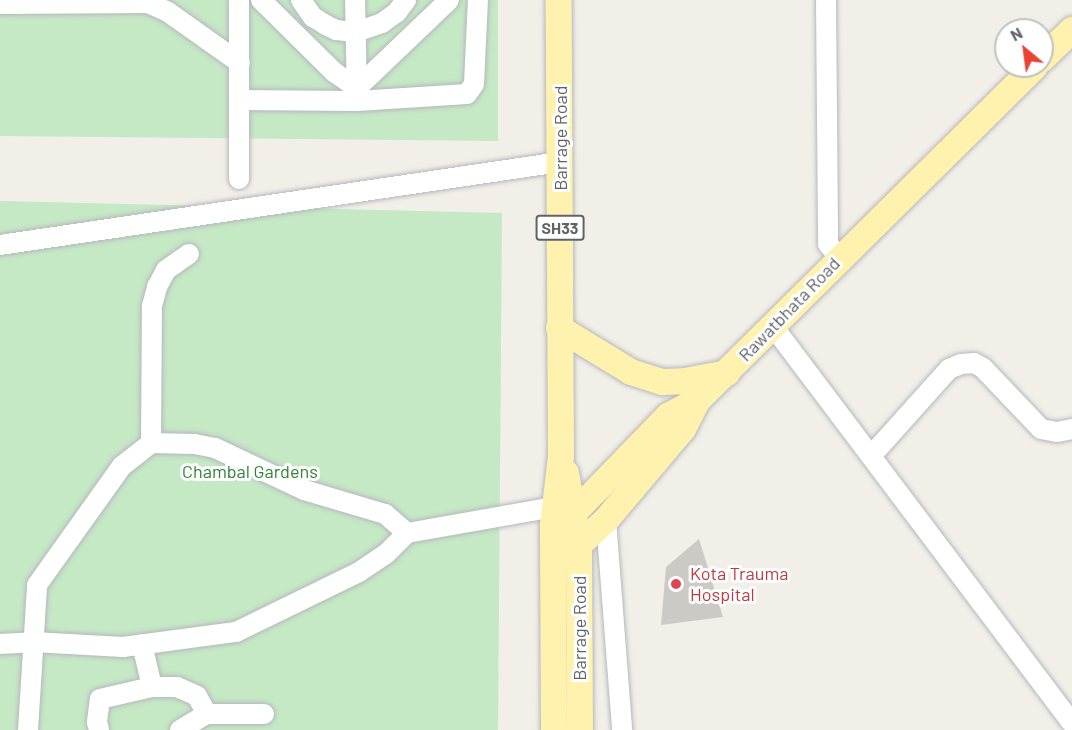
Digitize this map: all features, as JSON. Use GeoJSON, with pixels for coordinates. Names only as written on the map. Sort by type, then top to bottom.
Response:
{"type":"FeatureCollection","features":[{"type":"Feature","properties":{"kind":"main road","name":"Barrage Road"},"geometry":{"type":"LineString","coordinates":[[555,560],[561,515],[560,0]]}},
{"type":"Feature","properties":{"kind":"main road"},"geometry":{"type":"LineString","coordinates":[[1054,47],[1072,30]]}},
{"type":"Feature","properties":{"kind":"main road","name":"Rawatbhata Road"},"geometry":{"type":"LineString","coordinates":[[555,560],[579,545],[606,520],[682,429],[698,400],[839,257],[1023,78]]}},
{"type":"Feature","properties":{"kind":"main road"},"geometry":{"type":"LineString","coordinates":[[560,328],[632,372],[662,382],[685,381],[727,373]]}},
{"type":"Feature","properties":{"kind":"main road"},"geometry":{"type":"LineString","coordinates":[[561,515],[668,416],[698,400]]}},
{"type":"Feature","properties":{"kind":"main road","name":"Barrage Road"},"geometry":{"type":"LineString","coordinates":[[561,515],[579,545],[580,730]]}},
{"type":"Feature","properties":{"kind":"main road","name":"SH33"},"geometry":{"type":"LineString","coordinates":[[554,730],[555,560]]}},
{"type":"Feature","properties":{"kind":"street"},"geometry":{"type":"LineString","coordinates":[[239,0],[239,179]]}},
{"type":"Feature","properties":{"kind":"street"},"geometry":{"type":"LineString","coordinates":[[261,0],[357,94]]}},
{"type":"Feature","properties":{"kind":"street"},"geometry":{"type":"LineString","coordinates":[[301,0],[313,16],[324,24],[355,17],[382,23],[397,12],[406,0]]}},
{"type":"Feature","properties":{"kind":"street"},"geometry":{"type":"LineString","coordinates":[[357,94],[449,0]]}},
{"type":"Feature","properties":{"kind":"street"},"geometry":{"type":"LineString","coordinates":[[240,100],[357,94],[467,94],[474,84],[478,0]]}},
{"type":"Feature","properties":{"kind":"street"},"geometry":{"type":"LineString","coordinates":[[826,0],[828,244],[839,257]]}},
{"type":"Feature","properties":{"kind":"street"},"geometry":{"type":"LineString","coordinates":[[0,4],[148,3],[168,12],[240,63]]}},
{"type":"Feature","properties":{"kind":"street"},"geometry":{"type":"LineString","coordinates":[[355,17],[357,94]]}},
{"type":"Feature","properties":{"kind":"street"},"geometry":{"type":"LineString","coordinates":[[0,245],[560,162]]}},
{"type":"Feature","properties":{"kind":"street"},"geometry":{"type":"LineString","coordinates":[[151,443],[152,306],[157,287],[166,270],[189,254]]}},
{"type":"Feature","properties":{"kind":"street"},"geometry":{"type":"LineString","coordinates":[[772,325],[1072,723]]}},
{"type":"Feature","properties":{"kind":"street"},"geometry":{"type":"LineString","coordinates":[[871,456],[949,369],[961,364],[974,363],[983,368],[1041,429],[1057,432],[1072,429]]}},
{"type":"Feature","properties":{"kind":"street"},"geometry":{"type":"LineString","coordinates":[[28,730],[37,585],[122,466],[151,443],[194,444],[215,448],[304,490],[386,514],[407,533]]}},
{"type":"Feature","properties":{"kind":"street"},"geometry":{"type":"LineString","coordinates":[[0,644],[33,642],[123,647],[236,632],[359,572],[386,554],[407,533],[561,515]]}},
{"type":"Feature","properties":{"kind":"street"},"geometry":{"type":"LineString","coordinates":[[606,520],[622,730]]}},
{"type":"Feature","properties":{"kind":"street"},"geometry":{"type":"LineString","coordinates":[[142,644],[152,687]]}},
{"type":"Feature","properties":{"kind":"street"},"geometry":{"type":"LineString","coordinates":[[99,730],[97,722],[100,699],[152,687],[177,687],[197,696],[207,714]]}},
{"type":"Feature","properties":{"kind":"street"},"geometry":{"type":"LineString","coordinates":[[180,730],[207,714],[264,714]]}},
{"type":"Feature","properties":{"kind":"green space"},"geometry":{"type":"Polygon","coordinates":[[[0,0],[498,0],[498,141],[0,136],[0,0]]]}},
{"type":"Feature","properties":{"kind":"green space","name":"Chambal Gardens"},"geometry":{"type":"Polygon","coordinates":[[[0,201],[502,213],[498,730],[0,730],[0,201]]]}},
{"type":"Feature","properties":{"kind":"building"},"geometry":{"type":"Polygon","coordinates":[[[699,539],[723,617],[661,625],[666,567],[699,539]]]}},
{"type":"Feature","properties":{"kind":"place","name":"Kota Trauma Hospital"},"geometry":{"type":"Point","coordinates":[676,584]}}]}
